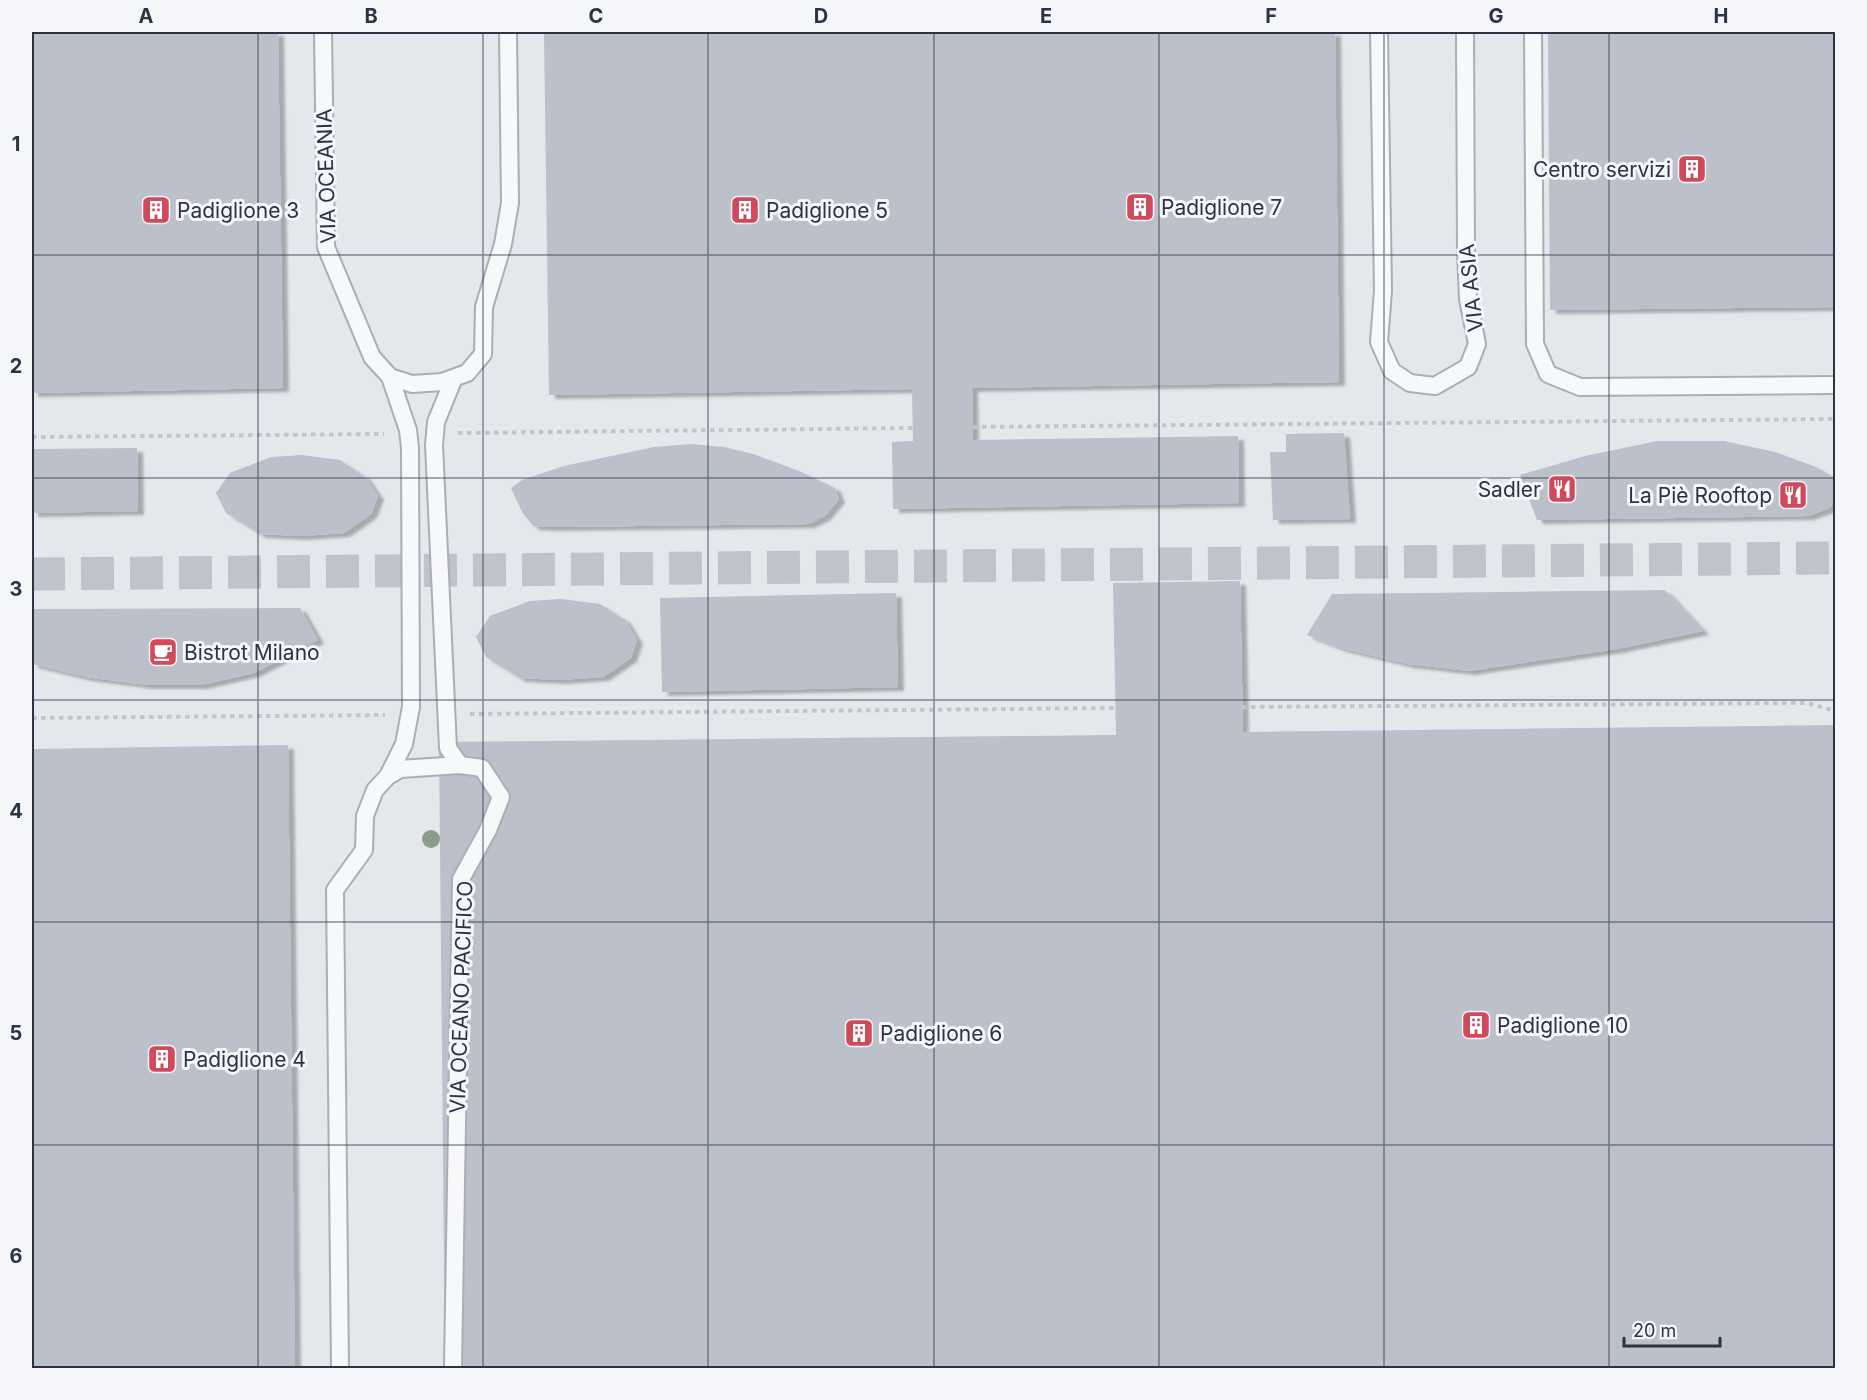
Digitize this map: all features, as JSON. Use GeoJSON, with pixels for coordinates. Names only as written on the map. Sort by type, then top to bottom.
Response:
{"type":"FeatureCollection","features":[{"type":"Feature","properties":{"kind":"lane","name":"VIA OCEANIA"},"geometry":{"type":"LineString","coordinates":[[323,32],[326,247],[372,357],[390,376]]}},
{"type":"Feature","properties":{"kind":"lane"},"geometry":{"type":"LineString","coordinates":[[390,376],[412,384],[442,382],[467,373],[483,354],[484,307],[503,244],[510,203],[508,32]]}},
{"type":"Feature","properties":{"kind":"lane","name":"VIA ASIA"},"geometry":{"type":"LineString","coordinates":[[1379,32],[1383,291],[1379,342],[1392,371],[1410,383],[1435,386],[1467,367],[1477,344],[1468,299],[1466,251],[1465,32]]}},
{"type":"Feature","properties":{"kind":"lane"},"geometry":{"type":"LineString","coordinates":[[1533,32],[1535,344],[1548,374],[1580,387],[1836,385]]}},
{"type":"Feature","properties":{"kind":"lane"},"geometry":{"type":"LineString","coordinates":[[340,1368],[335,890],[364,850],[365,816],[375,790],[388,776],[405,744],[410,715],[409,434],[390,376]]}},
{"type":"Feature","properties":{"kind":"lane"},"geometry":{"type":"LineString","coordinates":[[454,378],[436,422],[435,433],[448,748],[460,765]]}},
{"type":"Feature","properties":{"kind":"lane","name":"VIA OCEANO PACIFICO"},"geometry":{"type":"LineString","coordinates":[[388,776],[400,770],[460,765],[482,768],[501,797],[488,830],[460,879],[453,1368]]}},
{"type":"Feature","properties":{"kind":"path"},"geometry":{"type":"LineString","coordinates":[[973,427],[1836,419]]}},
{"type":"Feature","properties":{"kind":"path"},"geometry":{"type":"LineString","coordinates":[[435,433],[913,428]]}},
{"type":"Feature","properties":{"kind":"path"},"geometry":{"type":"LineString","coordinates":[[32,437],[409,434]]}},
{"type":"Feature","properties":{"kind":"path"},"geometry":{"type":"LineString","coordinates":[[1242,707],[1807,704],[1836,711]]}},
{"type":"Feature","properties":{"kind":"path"},"geometry":{"type":"LineString","coordinates":[[447,715],[1115,708]]}},
{"type":"Feature","properties":{"kind":"path"},"geometry":{"type":"LineString","coordinates":[[32,718],[410,715]]}},
{"type":"Feature","properties":{"kind":"building","name":"Padiglione 3"},"geometry":{"type":"Polygon","coordinates":[[[32,32],[278,32],[283,388],[32,393],[32,32]]]}},
{"type":"Feature","properties":{"kind":"building"},"geometry":{"type":"Polygon","coordinates":[[[544,32],[1335,32],[1339,382],[972,388],[973,440],[1238,436],[1239,503],[893,509],[892,442],[913,441],[912,389],[549,395],[544,32]]]}},
{"type":"Feature","properties":{"kind":"building","name":"Centro servizi"},"geometry":{"type":"Polygon","coordinates":[[[1548,32],[1836,32],[1836,307],[1550,310],[1548,32]]]}},
{"type":"Feature","properties":{"kind":"building"},"geometry":{"type":"Polygon","coordinates":[[[1344,433],[1350,519],[1273,520],[1270,452],[1286,452],[1286,434],[1344,433]]]}},
{"type":"Feature","properties":{"kind":"building"},"geometry":{"type":"Polygon","coordinates":[[[1657,441],[1724,441],[1775,452],[1816,467],[1836,479],[1836,498],[1830,508],[1808,516],[1537,520],[1520,475],[1585,456],[1657,441]]]}},
{"type":"Feature","properties":{"kind":"building"},"geometry":{"type":"Polygon","coordinates":[[[691,444],[724,447],[753,454],[799,471],[835,488],[839,499],[825,516],[809,524],[550,527],[533,526],[522,512],[511,488],[522,480],[564,466],[654,447],[691,444]]]}},
{"type":"Feature","properties":{"kind":"building"},"geometry":{"type":"Polygon","coordinates":[[[137,448],[138,511],[32,513],[32,449],[137,448]]]}},
{"type":"Feature","properties":{"kind":"building"},"geometry":{"type":"Polygon","coordinates":[[[302,455],[340,460],[365,477],[378,496],[371,514],[344,533],[301,536],[260,534],[226,513],[216,493],[230,473],[271,457],[302,455]]]}},
{"type":"Feature","properties":{"kind":"building"},"geometry":{"type":"Polygon","coordinates":[[[1240,581],[1243,732],[1836,725],[1836,1368],[445,1368],[439,742],[1116,735],[1113,583],[1240,581]]]}},
{"type":"Feature","properties":{"kind":"building"},"geometry":{"type":"Polygon","coordinates":[[[1665,590],[1703,631],[1617,649],[1469,671],[1408,664],[1341,648],[1307,635],[1332,594],[1665,590]]]}},
{"type":"Feature","properties":{"kind":"building"},"geometry":{"type":"Polygon","coordinates":[[[896,593],[898,687],[662,692],[660,598],[896,593]]]}},
{"type":"Feature","properties":{"kind":"building"},"geometry":{"type":"Polygon","coordinates":[[[561,599],[600,604],[625,620],[637,640],[631,658],[603,677],[560,680],[520,678],[486,657],[476,637],[490,616],[530,601],[561,599]]]}},
{"type":"Feature","properties":{"kind":"building","name":"Bistrot Milano"},"geometry":{"type":"Polygon","coordinates":[[[300,608],[318,640],[254,673],[201,685],[147,685],[86,677],[32,664],[32,609],[300,608]]]}},
{"type":"Feature","properties":{"kind":"building","name":"Padiglione 4"},"geometry":{"type":"Polygon","coordinates":[[[288,745],[295,1368],[32,1368],[32,749],[288,745]]]}},
{"type":"Feature","properties":{"kind":"tunnel"},"geometry":{"type":"LineString","coordinates":[[32,574],[1836,558]]}},
{"type":"Feature","properties":{"kind":"place","name":"Centro servizi"},"geometry":{"type":"Point","coordinates":[1692,169]}},
{"type":"Feature","properties":{"kind":"place","name":"Padiglione 7"},"geometry":{"type":"Point","coordinates":[1140,207]}},
{"type":"Feature","properties":{"kind":"place","name":"Padiglione 3"},"geometry":{"type":"Point","coordinates":[156,210]}},
{"type":"Feature","properties":{"kind":"place","name":"Padiglione 5"},"geometry":{"type":"Point","coordinates":[745,210]}},
{"type":"Feature","properties":{"kind":"place","name":"Sadler"},"geometry":{"type":"Point","coordinates":[1562,489]}},
{"type":"Feature","properties":{"kind":"place","name":"La Piè Rooftop"},"geometry":{"type":"Point","coordinates":[1793,495]}},
{"type":"Feature","properties":{"kind":"place","name":"Bistrot Milano"},"geometry":{"type":"Point","coordinates":[163,652]}},
{"type":"Feature","properties":{"kind":"place","name":"Padiglione 10"},"geometry":{"type":"Point","coordinates":[1476,1025]}},
{"type":"Feature","properties":{"kind":"place","name":"Padiglione 6"},"geometry":{"type":"Point","coordinates":[859,1033]}},
{"type":"Feature","properties":{"kind":"place","name":"Padiglione 4"},"geometry":{"type":"Point","coordinates":[162,1059]}}]}
